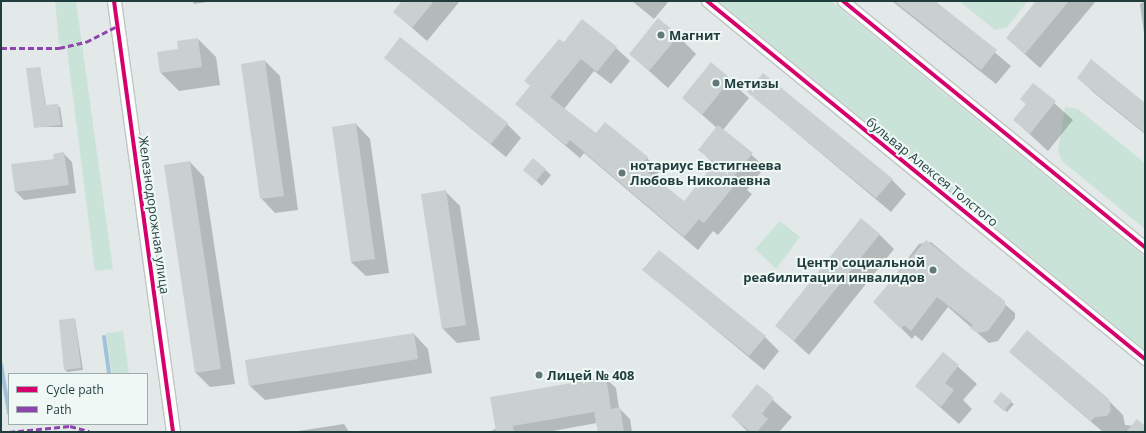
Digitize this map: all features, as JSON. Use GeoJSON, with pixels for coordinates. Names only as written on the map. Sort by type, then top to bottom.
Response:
{"type":"FeatureCollection","features":[{"type":"Feature","properties":{"kind":"street","name":"Железнодорожная улица"},"geometry":{"type":"LineString","coordinates":[[114,1],[173,432]]}},
{"type":"Feature","properties":{"kind":"street","name":"бульвар Алексея Толстого"},"geometry":{"type":"LineString","coordinates":[[707,1],[1145,359]]}},
{"type":"Feature","properties":{"kind":"street"},"geometry":{"type":"LineString","coordinates":[[843,1],[1145,247]]}},
{"type":"Feature","properties":{"kind":"green space"},"geometry":{"type":"Polygon","coordinates":[[[55,1],[76,1],[113,269],[95,271],[67,50],[59,43],[55,1]]]}},
{"type":"Feature","properties":{"kind":"green space"},"geometry":{"type":"Polygon","coordinates":[[[718,1],[831,1],[1145,257],[1145,350],[718,1]]]}},
{"type":"Feature","properties":{"kind":"green space"},"geometry":{"type":"Polygon","coordinates":[[[959,1],[1028,1],[1007,27],[995,30],[959,1]]]}},
{"type":"Feature","properties":{"kind":"green space"},"geometry":{"type":"Polygon","coordinates":[[[1065,107],[1078,109],[1145,163],[1145,229],[1062,161],[1058,152],[1065,107]]]}},
{"type":"Feature","properties":{"kind":"green space"},"geometry":{"type":"Polygon","coordinates":[[[780,221],[800,237],[776,269],[755,249],[780,221]]]}},
{"type":"Feature","properties":{"kind":"green space"},"geometry":{"type":"Polygon","coordinates":[[[123,331],[129,373],[112,373],[106,333],[123,331]]]}},
{"type":"Feature","properties":{"kind":"building"},"geometry":{"type":"Polygon","coordinates":[[[402,1],[434,1],[412,28],[393,12],[402,1]]]}},
{"type":"Feature","properties":{"kind":"building"},"geometry":{"type":"Polygon","coordinates":[[[894,1],[935,1],[997,50],[981,70],[894,1]]]}},
{"type":"Feature","properties":{"kind":"building"},"geometry":{"type":"Polygon","coordinates":[[[1036,1],[1069,1],[1025,54],[1006,38],[1036,1]]]}},
{"type":"Feature","properties":{"kind":"building"},"geometry":{"type":"Polygon","coordinates":[[[658,18],[679,35],[649,71],[629,54],[658,18]]]}},
{"type":"Feature","properties":{"kind":"building"},"geometry":{"type":"Polygon","coordinates":[[[582,19],[617,47],[597,72],[581,59],[550,97],[596,133],[605,122],[648,157],[640,166],[684,201],[715,163],[698,150],[718,125],[753,153],[734,176],[739,180],[704,223],[699,219],[684,237],[570,140],[566,145],[515,104],[530,86],[524,81],[559,39],[564,42],[582,19]]]}},
{"type":"Feature","properties":{"kind":"building"},"geometry":{"type":"Polygon","coordinates":[[[400,37],[508,123],[491,144],[384,58],[400,37]]]}},
{"type":"Feature","properties":{"kind":"building"},"geometry":{"type":"Polygon","coordinates":[[[198,38],[202,67],[160,73],[157,52],[178,49],[177,41],[198,38]]]}},
{"type":"Feature","properties":{"kind":"building"},"geometry":{"type":"Polygon","coordinates":[[[1091,59],[1145,103],[1145,133],[1077,78],[1091,59]]]}},
{"type":"Feature","properties":{"kind":"building"},"geometry":{"type":"Polygon","coordinates":[[[265,60],[284,196],[260,199],[241,64],[265,60]]]}},
{"type":"Feature","properties":{"kind":"building"},"geometry":{"type":"Polygon","coordinates":[[[711,62],[731,79],[702,115],[682,98],[711,62]]]}},
{"type":"Feature","properties":{"kind":"building"},"geometry":{"type":"Polygon","coordinates":[[[40,67],[45,105],[58,104],[61,125],[34,128],[26,68],[40,67]]]}},
{"type":"Feature","properties":{"kind":"building"},"geometry":{"type":"Polygon","coordinates":[[[763,73],[893,179],[876,198],[747,92],[763,73]]]}},
{"type":"Feature","properties":{"kind":"building"},"geometry":{"type":"Polygon","coordinates":[[[1033,83],[1056,101],[1030,134],[1013,120],[1026,104],[1020,99],[1033,83]]]}},
{"type":"Feature","properties":{"kind":"building"},"geometry":{"type":"Polygon","coordinates":[[[356,123],[375,259],[351,262],[332,127],[356,123]]]}},
{"type":"Feature","properties":{"kind":"building"},"geometry":{"type":"Polygon","coordinates":[[[64,152],[69,185],[15,192],[11,164],[54,159],[53,154],[64,152]]]}},
{"type":"Feature","properties":{"kind":"building"},"geometry":{"type":"Polygon","coordinates":[[[533,158],[546,169],[536,181],[523,170],[533,158]]]}},
{"type":"Feature","properties":{"kind":"building"},"geometry":{"type":"Polygon","coordinates":[[[190,161],[221,369],[195,373],[164,165],[190,161]]]}},
{"type":"Feature","properties":{"kind":"building"},"geometry":{"type":"Polygon","coordinates":[[[446,190],[466,325],[442,329],[421,194],[446,190]]]}},
{"type":"Feature","properties":{"kind":"building"},"geometry":{"type":"Polygon","coordinates":[[[861,218],[880,234],[794,341],[775,326],[861,218]]]}},
{"type":"Feature","properties":{"kind":"building","name":"Центр социальной реабилитации инвалидов"},"geometry":{"type":"Polygon","coordinates":[[[926,240],[1005,301],[1005,308],[988,331],[977,333],[970,328],[973,325],[937,297],[911,331],[904,325],[901,329],[873,302],[926,240]]]}},
{"type":"Feature","properties":{"kind":"building"},"geometry":{"type":"Polygon","coordinates":[[[659,250],[766,336],[749,356],[642,270],[659,250]]]}},
{"type":"Feature","properties":{"kind":"building"},"geometry":{"type":"Polygon","coordinates":[[[75,318],[81,368],[64,370],[59,320],[75,318]]]}},
{"type":"Feature","properties":{"kind":"building"},"geometry":{"type":"Polygon","coordinates":[[[1027,330],[1109,399],[1111,410],[1107,416],[1095,417],[1091,421],[1009,352],[1027,330]]]}},
{"type":"Feature","properties":{"kind":"building"},"geometry":{"type":"Polygon","coordinates":[[[414,333],[418,359],[249,386],[245,360],[414,333]]]}},
{"type":"Feature","properties":{"kind":"building"},"geometry":{"type":"Polygon","coordinates":[[[943,352],[959,365],[945,383],[954,390],[941,407],[915,386],[943,352]]]}},
{"type":"Feature","properties":{"kind":"building"},"geometry":{"type":"Polygon","coordinates":[[[606,377],[611,409],[620,407],[624,432],[598,432],[594,412],[513,426],[514,432],[496,432],[490,397],[606,377]]]}},
{"type":"Feature","properties":{"kind":"building"},"geometry":{"type":"Polygon","coordinates":[[[757,384],[774,398],[762,414],[768,419],[757,432],[751,432],[731,416],[757,384]]]}},
{"type":"Feature","properties":{"kind":"building"},"geometry":{"type":"Polygon","coordinates":[[[1001,392],[1012,401],[1004,411],[993,402],[1001,392]]]}},
{"type":"Feature","properties":{"kind":"building"},"geometry":{"type":"Polygon","coordinates":[[[1137,419],[1145,426],[1145,432],[1126,432],[1137,419]]]}},
{"type":"Feature","properties":{"kind":"waterway"},"geometry":{"type":"LineString","coordinates":[[104,337],[109,373]]}},
{"type":"Feature","properties":{"kind":"waterway"},"geometry":{"type":"LineString","coordinates":[[1,364],[8,407]]}},
{"type":"Feature","properties":{"kind":"marked path"},"geometry":{"type":"LineString","coordinates":[[1,48],[59,48],[86,42],[118,26]]}},
{"type":"Feature","properties":{"kind":"marked path"},"geometry":{"type":"LineString","coordinates":[[9,432],[70,426],[89,431]]}},
{"type":"Feature","properties":{"kind":"cycle path"},"geometry":{"type":"LineString","coordinates":[[114,1],[173,432]]}},
{"type":"Feature","properties":{"kind":"cycle path"},"geometry":{"type":"LineString","coordinates":[[707,1],[1145,359]]}},
{"type":"Feature","properties":{"kind":"cycle path"},"geometry":{"type":"LineString","coordinates":[[843,1],[1145,247]]}},
{"type":"Feature","properties":{"kind":"place","name":"Магнит"},"geometry":{"type":"Point","coordinates":[661,35]}},
{"type":"Feature","properties":{"kind":"place","name":"Метизы"},"geometry":{"type":"Point","coordinates":[716,83]}},
{"type":"Feature","properties":{"kind":"place","name":"нотариус Евстигнеева Любовь Николаевна"},"geometry":{"type":"Point","coordinates":[622,173]}},
{"type":"Feature","properties":{"kind":"place","name":"Центр социальной реабилитации инвалидов"},"geometry":{"type":"Point","coordinates":[933,270]}},
{"type":"Feature","properties":{"kind":"place","name":"Лицей № 408"},"geometry":{"type":"Point","coordinates":[539,375]}}]}
